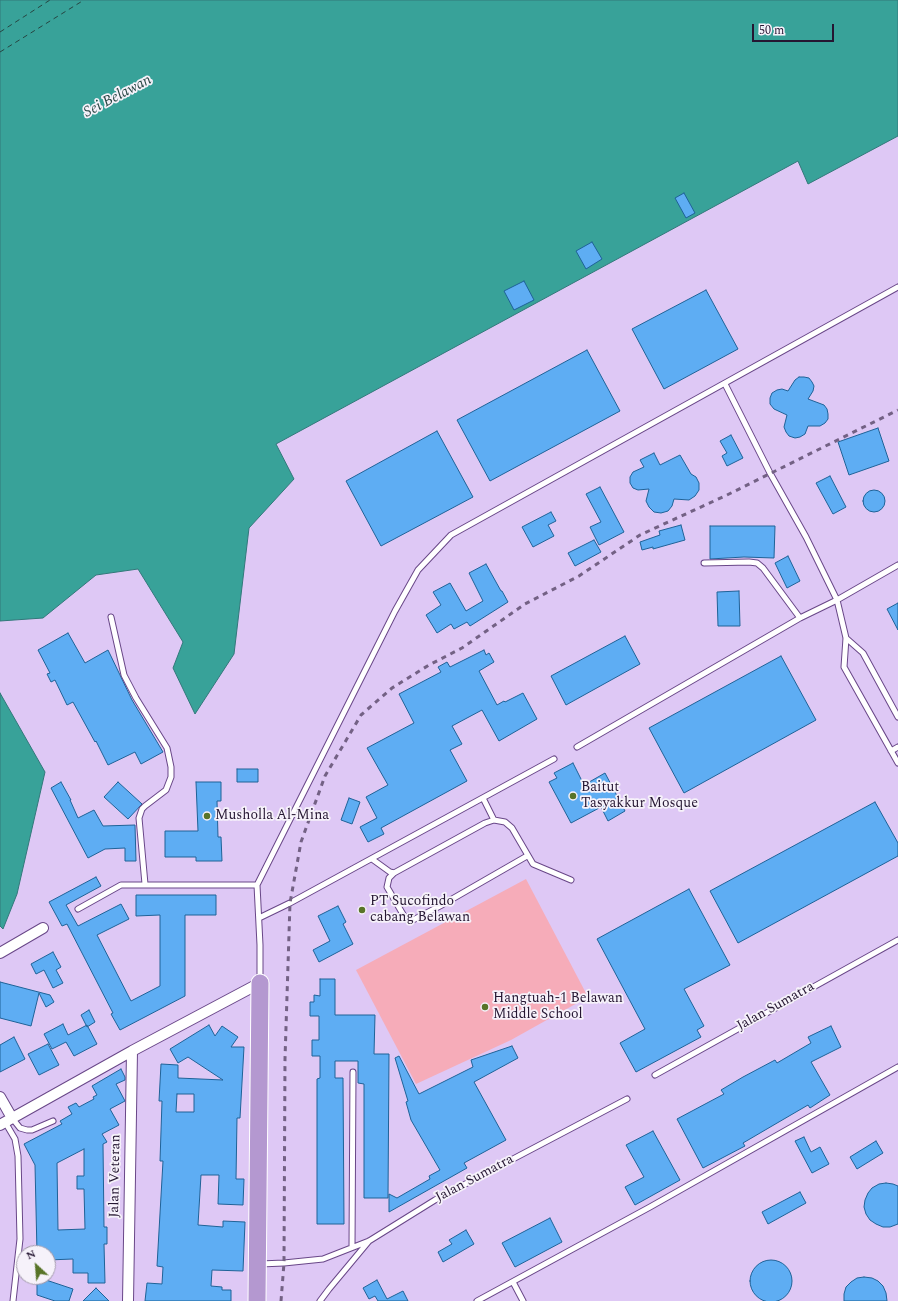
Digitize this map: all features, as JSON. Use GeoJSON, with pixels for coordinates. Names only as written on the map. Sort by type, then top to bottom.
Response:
{"type":"FeatureCollection","features":[{"type":"Feature","properties":{"kind":"highway"},"geometry":{"type":"LineString","coordinates":[[257,1301],[260,983]]}},
{"type":"Feature","properties":{"kind":"street"},"geometry":{"type":"LineString","coordinates":[[0,952],[43,928]]}},
{"type":"Feature","properties":{"kind":"street"},"geometry":{"type":"LineString","coordinates":[[0,1097],[6,1122],[132,1051],[260,983]]}},
{"type":"Feature","properties":{"kind":"street","name":"Jalan Veteran"},"geometry":{"type":"LineString","coordinates":[[128,1301],[132,1051]]}},
{"type":"Feature","properties":{"kind":"lane"},"geometry":{"type":"LineString","coordinates":[[260,983],[257,885],[395,612],[418,570],[451,535],[898,287]]}},
{"type":"Feature","properties":{"kind":"lane"},"geometry":{"type":"LineString","coordinates":[[725,384],[770,473],[806,537],[837,600],[846,638],[844,667],[898,763]]}},
{"type":"Feature","properties":{"kind":"lane"},"geometry":{"type":"LineString","coordinates":[[704,563],[757,563],[763,568],[800,618]]}},
{"type":"Feature","properties":{"kind":"lane"},"geometry":{"type":"LineString","coordinates":[[576,747],[800,618],[837,600],[898,565]]}},
{"type":"Feature","properties":{"kind":"lane"},"geometry":{"type":"LineString","coordinates":[[111,616],[124,676],[167,748],[171,767],[171,777],[166,790],[142,809],[139,818],[145,884]]}},
{"type":"Feature","properties":{"kind":"lane"},"geometry":{"type":"LineString","coordinates":[[846,638],[863,652],[898,717]]}},
{"type":"Feature","properties":{"kind":"lane"},"geometry":{"type":"LineString","coordinates":[[891,751],[898,747]]}},
{"type":"Feature","properties":{"kind":"lane"},"geometry":{"type":"LineString","coordinates":[[259,918],[290,903],[554,759]]}},
{"type":"Feature","properties":{"kind":"lane"},"geometry":{"type":"LineString","coordinates":[[483,798],[494,820]]}},
{"type":"Feature","properties":{"kind":"lane"},"geometry":{"type":"LineString","coordinates":[[527,856],[413,920],[408,920],[404,916],[387,887],[389,878],[394,873],[485,823],[494,820],[505,822],[512,828],[533,864],[571,880]]}},
{"type":"Feature","properties":{"kind":"lane"},"geometry":{"type":"LineString","coordinates":[[372,858],[390,872],[394,873]]}},
{"type":"Feature","properties":{"kind":"lane"},"geometry":{"type":"LineString","coordinates":[[78,909],[122,885],[257,885]]}},
{"type":"Feature","properties":{"kind":"lane","name":"Jalan Sumatra"},"geometry":{"type":"LineString","coordinates":[[655,1074],[898,940]]}},
{"type":"Feature","properties":{"kind":"lane"},"geometry":{"type":"LineString","coordinates":[[477,1301],[650,1207],[898,1067]]}},
{"type":"Feature","properties":{"kind":"lane"},"geometry":{"type":"LineString","coordinates":[[352,1247],[353,1072]]}},
{"type":"Feature","properties":{"kind":"lane","name":"Jalan Sumatra"},"geometry":{"type":"LineString","coordinates":[[258,1264],[323,1259],[369,1241],[435,1200],[627,1098]]}},
{"type":"Feature","properties":{"kind":"lane"},"geometry":{"type":"LineString","coordinates":[[6,1122],[20,1128],[32,1130],[53,1121]]}},
{"type":"Feature","properties":{"kind":"lane"},"geometry":{"type":"LineString","coordinates":[[6,1122],[15,1139],[18,1156],[20,1239],[13,1301]]}},
{"type":"Feature","properties":{"kind":"lane"},"geometry":{"type":"LineString","coordinates":[[320,1301],[369,1241]]}},
{"type":"Feature","properties":{"kind":"lane"},"geometry":{"type":"LineString","coordinates":[[513,1282],[523,1301]]}},
{"type":"Feature","properties":{"kind":"shaded area"},"geometry":{"type":"Polygon","coordinates":[[[526,879],[588,997],[511,1040],[416,1084],[356,970],[526,879]]]}},
{"type":"Feature","properties":{"kind":"water","name":"Sei Belawan"},"geometry":{"type":"Polygon","coordinates":[[[0,0],[898,0],[898,136],[808,184],[798,161],[276,444],[294,479],[249,528],[234,654],[195,714],[173,668],[183,642],[138,569],[96,575],[43,618],[0,621],[0,0]]]}},
{"type":"Feature","properties":{"kind":"water"},"geometry":{"type":"Polygon","coordinates":[[[0,693],[45,772],[17,894],[3,929],[0,926],[0,693]]]}},
{"type":"Feature","properties":{"kind":"building"},"geometry":{"type":"Polygon","coordinates":[[[684,193],[695,213],[686,218],[675,198],[684,193]]]}},
{"type":"Feature","properties":{"kind":"building"},"geometry":{"type":"Polygon","coordinates":[[[592,242],[602,259],[586,269],[576,251],[592,242]]]}},
{"type":"Feature","properties":{"kind":"building"},"geometry":{"type":"Polygon","coordinates":[[[524,281],[534,300],[514,310],[504,291],[524,281]]]}},
{"type":"Feature","properties":{"kind":"building"},"geometry":{"type":"Polygon","coordinates":[[[706,290],[738,349],[664,389],[632,329],[706,290]]]}},
{"type":"Feature","properties":{"kind":"building"},"geometry":{"type":"Polygon","coordinates":[[[587,350],[620,411],[490,481],[457,420],[587,350]]]}},
{"type":"Feature","properties":{"kind":"building"},"geometry":{"type":"Polygon","coordinates":[[[799,377],[809,378],[812,382],[814,386],[813,391],[808,399],[824,405],[827,409],[828,419],[820,426],[808,426],[805,434],[795,438],[789,436],[784,427],[787,415],[774,409],[770,404],[770,398],[772,393],[777,390],[782,389],[788,391],[795,380],[799,377]]]}},
{"type":"Feature","properties":{"kind":"building"},"geometry":{"type":"Polygon","coordinates":[[[878,428],[889,461],[849,475],[838,442],[878,428]]]}},
{"type":"Feature","properties":{"kind":"building"},"geometry":{"type":"Polygon","coordinates":[[[437,431],[473,497],[381,546],[346,481],[437,431]]]}},
{"type":"Feature","properties":{"kind":"building"},"geometry":{"type":"Polygon","coordinates":[[[731,435],[743,458],[727,466],[722,456],[727,453],[720,441],[731,435]]]}},
{"type":"Feature","properties":{"kind":"building"},"geometry":{"type":"Polygon","coordinates":[[[654,453],[660,465],[680,455],[691,474],[696,477],[699,483],[699,490],[695,496],[689,500],[674,499],[672,506],[668,511],[661,513],[654,512],[646,501],[649,489],[638,490],[633,488],[630,483],[630,477],[633,472],[644,467],[640,460],[654,453]]]}},
{"type":"Feature","properties":{"kind":"building"},"geometry":{"type":"Polygon","coordinates":[[[830,476],[846,507],[833,514],[816,483],[830,476]]]}},
{"type":"Feature","properties":{"kind":"building"},"geometry":{"type":"Polygon","coordinates":[[[600,487],[624,532],[599,545],[590,527],[601,522],[586,494],[600,487]]]}},
{"type":"Feature","properties":{"kind":"building"},"geometry":{"type":"Polygon","coordinates":[[[874,490],[882,493],[885,501],[882,509],[874,512],[866,509],[863,501],[866,493],[874,490]]]}},
{"type":"Feature","properties":{"kind":"building"},"geometry":{"type":"Polygon","coordinates":[[[551,512],[556,521],[548,525],[554,536],[533,547],[522,527],[551,512]]]}},
{"type":"Feature","properties":{"kind":"building"},"geometry":{"type":"Polygon","coordinates":[[[681,525],[685,540],[653,549],[653,547],[642,550],[640,542],[660,535],[659,531],[681,525]]]}},
{"type":"Feature","properties":{"kind":"building"},"geometry":{"type":"Polygon","coordinates":[[[710,526],[775,526],[774,558],[744,557],[710,559],[710,526]]]}},
{"type":"Feature","properties":{"kind":"building"},"geometry":{"type":"Polygon","coordinates":[[[594,540],[601,552],[575,566],[568,553],[594,540]]]}},
{"type":"Feature","properties":{"kind":"building"},"geometry":{"type":"Polygon","coordinates":[[[788,556],[800,581],[787,588],[775,563],[788,556]]]}},
{"type":"Feature","properties":{"kind":"building"},"geometry":{"type":"Polygon","coordinates":[[[486,564],[508,602],[470,626],[467,622],[454,629],[451,624],[437,633],[426,615],[441,605],[433,592],[450,583],[466,611],[483,601],[469,573],[486,564]]]}},
{"type":"Feature","properties":{"kind":"building"},"geometry":{"type":"Polygon","coordinates":[[[739,591],[740,626],[718,626],[717,592],[739,591]]]}},
{"type":"Feature","properties":{"kind":"building"},"geometry":{"type":"Polygon","coordinates":[[[898,603],[898,630],[887,609],[898,603]]]}},
{"type":"Feature","properties":{"kind":"building"},"geometry":{"type":"Polygon","coordinates":[[[68,633],[85,663],[108,650],[132,700],[163,752],[141,764],[135,752],[108,765],[73,702],[67,705],[55,680],[51,682],[47,674],[50,673],[38,650],[68,633]]]}},
{"type":"Feature","properties":{"kind":"building"},"geometry":{"type":"Polygon","coordinates":[[[625,636],[640,664],[566,705],[551,676],[625,636]]]}},
{"type":"Feature","properties":{"kind":"building"},"geometry":{"type":"Polygon","coordinates":[[[484,650],[486,655],[489,653],[494,662],[479,671],[497,705],[523,693],[537,719],[499,741],[482,710],[452,726],[462,744],[450,750],[467,781],[381,828],[384,834],[368,842],[360,827],[377,818],[366,797],[388,785],[367,748],[414,723],[399,694],[441,672],[438,667],[447,662],[450,667],[484,650]]]}},
{"type":"Feature","properties":{"kind":"building"},"geometry":{"type":"Polygon","coordinates":[[[781,656],[816,720],[684,793],[649,728],[781,656]]]}},
{"type":"Feature","properties":{"kind":"building","name":"Baitut Tasyakkur Mosque"},"geometry":{"type":"Polygon","coordinates":[[[573,763],[584,785],[605,773],[625,811],[608,821],[601,807],[571,823],[549,782],[557,778],[554,773],[573,763]]]}},
{"type":"Feature","properties":{"kind":"building"},"geometry":{"type":"Polygon","coordinates":[[[237,769],[258,769],[258,782],[237,782],[237,769]]]}},
{"type":"Feature","properties":{"kind":"building"},"geometry":{"type":"Polygon","coordinates":[[[61,782],[71,800],[78,818],[94,810],[103,826],[135,825],[136,861],[125,861],[125,848],[105,849],[88,858],[51,788],[61,782]]]}},
{"type":"Feature","properties":{"kind":"building"},"geometry":{"type":"Polygon","coordinates":[[[118,782],[142,804],[128,819],[104,797],[118,782]]]}},
{"type":"Feature","properties":{"kind":"building"},"geometry":{"type":"Polygon","coordinates":[[[196,782],[221,782],[221,801],[217,801],[218,837],[221,837],[222,861],[196,861],[196,857],[165,857],[165,831],[198,831],[196,782]]]}},
{"type":"Feature","properties":{"kind":"building"},"geometry":{"type":"Polygon","coordinates":[[[349,798],[360,802],[352,824],[341,820],[349,798]]]}},
{"type":"Feature","properties":{"kind":"building"},"geometry":{"type":"Polygon","coordinates":[[[875,802],[898,843],[898,856],[738,943],[710,891],[875,802]]]}},
{"type":"Feature","properties":{"kind":"building"},"geometry":{"type":"Polygon","coordinates":[[[96,877],[101,886],[66,905],[78,926],[121,904],[129,919],[97,935],[131,1001],[160,986],[160,915],[136,916],[136,895],[216,895],[216,915],[185,915],[185,996],[120,1030],[111,1014],[113,1013],[67,924],[62,926],[49,902],[96,877]]]}},
{"type":"Feature","properties":{"kind":"building"},"geometry":{"type":"Polygon","coordinates":[[[689,889],[730,965],[684,989],[704,1026],[697,1030],[701,1037],[636,1072],[620,1043],[645,1029],[597,939],[689,889]]]}},
{"type":"Feature","properties":{"kind":"building"},"geometry":{"type":"Polygon","coordinates":[[[338,906],[346,922],[343,924],[353,944],[319,962],[313,950],[330,941],[318,916],[338,906]]]}},
{"type":"Feature","properties":{"kind":"building"},"geometry":{"type":"Polygon","coordinates":[[[53,952],[61,967],[56,970],[63,983],[53,988],[44,970],[36,974],[31,964],[53,952]]]}},
{"type":"Feature","properties":{"kind":"building"},"geometry":{"type":"Polygon","coordinates":[[[320,979],[335,979],[335,1015],[375,1015],[374,1054],[389,1054],[388,1198],[364,1198],[364,1084],[358,1083],[358,1061],[335,1061],[335,1078],[343,1078],[344,1224],[317,1224],[317,1079],[320,1078],[320,1056],[312,1056],[312,1040],[319,1040],[319,1016],[310,1016],[310,1002],[314,1002],[314,995],[320,996],[320,979]]]}},
{"type":"Feature","properties":{"kind":"building"},"geometry":{"type":"Polygon","coordinates":[[[0,982],[50,995],[54,1002],[46,1007],[39,993],[31,1026],[0,1018],[0,982]]]}},
{"type":"Feature","properties":{"kind":"building"},"geometry":{"type":"Polygon","coordinates":[[[89,1010],[95,1022],[87,1027],[81,1015],[89,1010]]]}},
{"type":"Feature","properties":{"kind":"building"},"geometry":{"type":"Polygon","coordinates":[[[63,1024],[68,1035],[87,1025],[97,1044],[74,1056],[66,1042],[52,1049],[44,1034],[63,1024]]]}},
{"type":"Feature","properties":{"kind":"building"},"geometry":{"type":"Polygon","coordinates":[[[209,1025],[215,1036],[222,1026],[238,1037],[231,1047],[244,1047],[240,1118],[237,1118],[236,1179],[244,1179],[243,1205],[218,1204],[219,1175],[201,1175],[198,1225],[223,1227],[223,1221],[245,1222],[243,1271],[212,1270],[211,1286],[222,1287],[222,1290],[231,1290],[231,1301],[145,1301],[147,1283],[162,1284],[163,1267],[157,1266],[163,1161],[160,1161],[162,1101],[159,1101],[161,1064],[178,1065],[178,1078],[223,1080],[188,1057],[178,1063],[170,1049],[209,1025]],[[177,1094],[176,1112],[194,1112],[194,1094],[177,1094]]]}},
{"type":"Feature","properties":{"kind":"building"},"geometry":{"type":"Polygon","coordinates":[[[831,1026],[841,1047],[811,1062],[830,1095],[810,1108],[808,1105],[743,1143],[745,1146],[703,1168],[677,1119],[724,1094],[721,1090],[743,1077],[775,1060],[777,1063],[811,1043],[808,1037],[831,1026]]]}},
{"type":"Feature","properties":{"kind":"building"},"geometry":{"type":"Polygon","coordinates":[[[14,1037],[25,1059],[0,1072],[0,1045],[14,1037]]]}},
{"type":"Feature","properties":{"kind":"building"},"geometry":{"type":"Polygon","coordinates":[[[48,1044],[59,1065],[39,1075],[28,1054],[48,1044]]]}},
{"type":"Feature","properties":{"kind":"building"},"geometry":{"type":"Polygon","coordinates":[[[512,1046],[518,1058],[474,1082],[506,1140],[464,1163],[467,1168],[389,1212],[389,1194],[397,1198],[430,1179],[429,1176],[440,1170],[411,1120],[406,1102],[408,1101],[395,1058],[399,1056],[419,1094],[473,1067],[471,1060],[512,1046]]]}},
{"type":"Feature","properties":{"kind":"building"},"geometry":{"type":"Polygon","coordinates":[[[121,1069],[125,1080],[116,1084],[125,1101],[110,1109],[119,1125],[102,1134],[107,1142],[103,1144],[104,1227],[107,1227],[107,1244],[104,1244],[105,1283],[88,1283],[88,1273],[73,1273],[73,1259],[56,1260],[56,1245],[37,1245],[35,1165],[24,1144],[62,1124],[60,1121],[72,1114],[68,1107],[76,1103],[79,1107],[94,1099],[93,1097],[97,1095],[92,1086],[121,1069]],[[84,1149],[57,1163],[58,1230],[85,1229],[84,1189],[77,1189],[77,1176],[84,1176],[84,1149]]]}},
{"type":"Feature","properties":{"kind":"building"},"geometry":{"type":"Polygon","coordinates":[[[653,1131],[680,1180],[635,1205],[625,1187],[644,1177],[626,1145],[653,1131]]]}},
{"type":"Feature","properties":{"kind":"building"},"geometry":{"type":"Polygon","coordinates":[[[804,1137],[811,1152],[820,1147],[829,1164],[812,1173],[795,1141],[804,1137]]]}},
{"type":"Feature","properties":{"kind":"building"},"geometry":{"type":"Polygon","coordinates":[[[876,1141],[883,1153],[857,1169],[850,1157],[876,1141]]]}},
{"type":"Feature","properties":{"kind":"building"},"geometry":{"type":"Polygon","coordinates":[[[886,1183],[898,1186],[898,1224],[890,1227],[883,1227],[870,1220],[864,1207],[865,1200],[872,1188],[879,1184],[886,1183]]]}},
{"type":"Feature","properties":{"kind":"building"},"geometry":{"type":"Polygon","coordinates":[[[800,1192],[806,1203],[768,1224],[762,1212],[800,1192]]]}},
{"type":"Feature","properties":{"kind":"building"},"geometry":{"type":"Polygon","coordinates":[[[550,1218],[562,1242],[515,1267],[502,1243],[550,1218]]]}},
{"type":"Feature","properties":{"kind":"building"},"geometry":{"type":"Polygon","coordinates":[[[466,1230],[474,1244],[443,1262],[438,1252],[452,1244],[449,1240],[466,1230]]]}},
{"type":"Feature","properties":{"kind":"building"},"geometry":{"type":"Polygon","coordinates":[[[767,1260],[775,1260],[783,1263],[789,1269],[792,1281],[789,1293],[783,1299],[775,1302],[767,1302],[759,1299],[753,1293],[750,1285],[750,1277],[753,1269],[759,1263],[767,1260]]]}},
{"type":"Feature","properties":{"kind":"building"},"geometry":{"type":"Polygon","coordinates":[[[857,1278],[872,1278],[883,1286],[887,1301],[844,1301],[846,1287],[857,1278]]]}},
{"type":"Feature","properties":{"kind":"building"},"geometry":{"type":"Polygon","coordinates":[[[377,1280],[387,1299],[403,1291],[408,1301],[378,1301],[375,1296],[369,1299],[363,1288],[377,1280]]]}},
{"type":"Feature","properties":{"kind":"building"},"geometry":{"type":"Polygon","coordinates":[[[56,1283],[73,1289],[69,1301],[55,1301],[37,1295],[37,1285],[56,1285],[56,1283]]]}},
{"type":"Feature","properties":{"kind":"building"},"geometry":{"type":"Polygon","coordinates":[[[96,1288],[109,1301],[83,1301],[96,1288]]]}},
{"type":"Feature","properties":{"kind":"ferry route"},"geometry":{"type":"LineString","coordinates":[[0,32],[50,0]]}},
{"type":"Feature","properties":{"kind":"ferry route"},"geometry":{"type":"LineString","coordinates":[[0,52],[84,0]]}},
{"type":"Feature","properties":{"kind":"railway"},"geometry":{"type":"LineString","coordinates":[[281,1301],[284,1263],[285,1059],[290,903],[301,842],[325,776],[361,715],[392,688],[429,665],[462,648],[525,604],[579,576],[640,535],[727,495],[898,410]]}},
{"type":"Feature","properties":{"kind":"place","name":"Baitut Tasyakkur Mosque"},"geometry":{"type":"Point","coordinates":[573,796]}},
{"type":"Feature","properties":{"kind":"place","name":"Musholla Al-Mina"},"geometry":{"type":"Point","coordinates":[207,816]}},
{"type":"Feature","properties":{"kind":"place","name":"PT Sucofindo cabang Belawan"},"geometry":{"type":"Point","coordinates":[362,910]}},
{"type":"Feature","properties":{"kind":"place","name":"Hangtuah-1 Belawan Middle School"},"geometry":{"type":"Point","coordinates":[485,1007]}}]}
